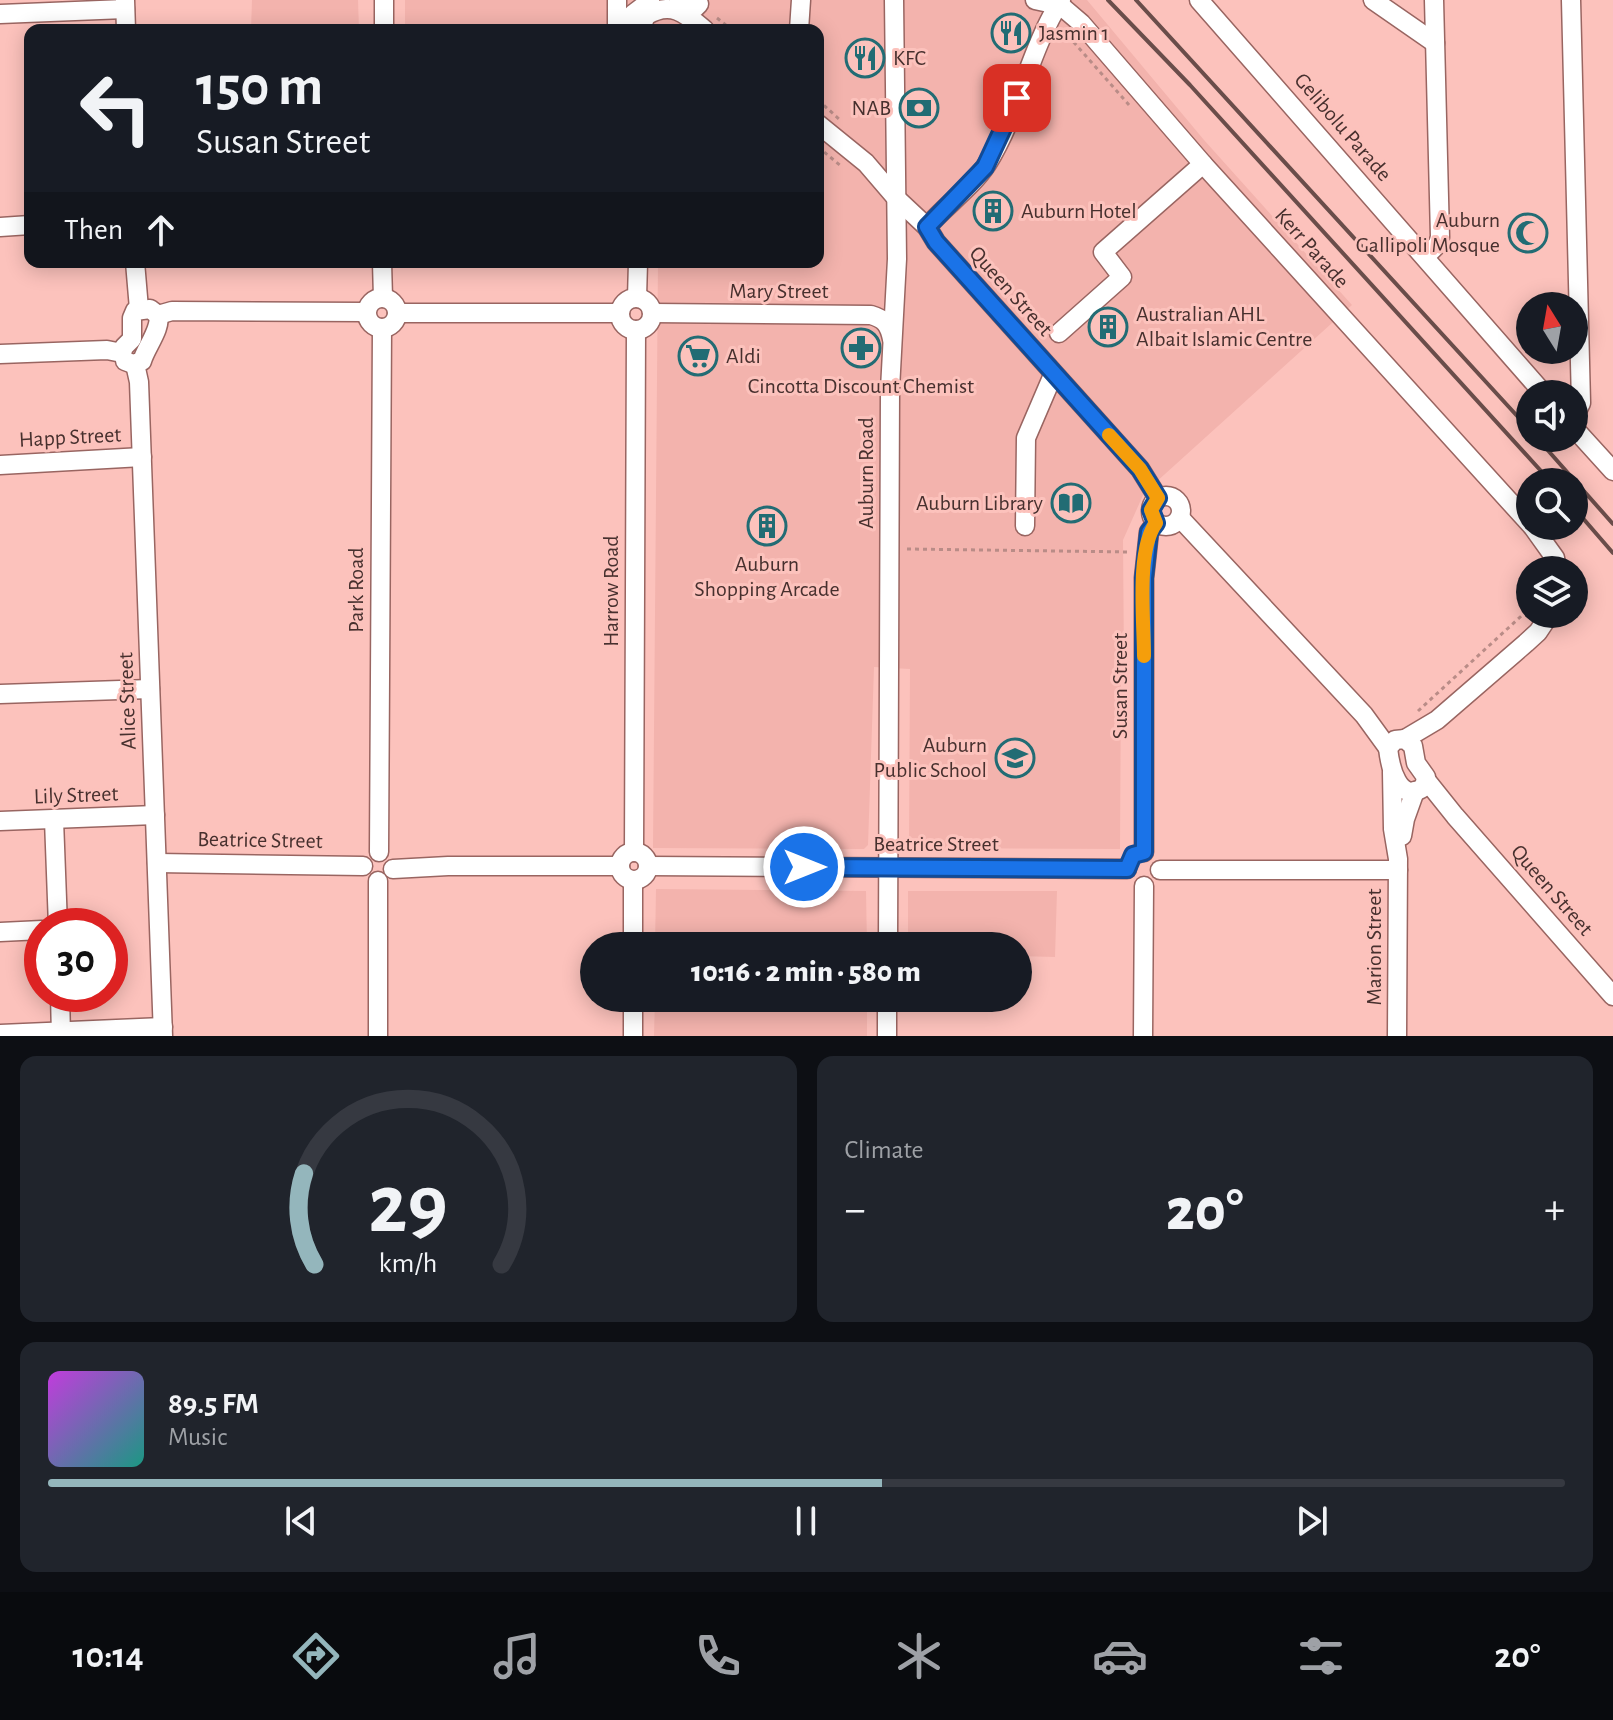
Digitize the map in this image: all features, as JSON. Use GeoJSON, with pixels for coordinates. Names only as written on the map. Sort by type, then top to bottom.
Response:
{"type":"FeatureCollection","features":[{"type":"Feature","properties":{"kind":"street"},"geometry":{"type":"LineString","coordinates":[[384,0],[384,24]]}},
{"type":"Feature","properties":{"kind":"street"},"geometry":{"type":"LineString","coordinates":[[617,0],[617,24]]}},
{"type":"Feature","properties":{"kind":"street"},"geometry":{"type":"LineString","coordinates":[[628,24],[633,14],[649,0]]}},
{"type":"Feature","properties":{"kind":"street"},"geometry":{"type":"LineString","coordinates":[[799,24],[801,0]]}},
{"type":"Feature","properties":{"kind":"street","name":"Auburn Road"},"geometry":{"type":"LineString","coordinates":[[888,932],[892,339],[895,319],[896,198],[894,0]]}},
{"type":"Feature","properties":{"kind":"street","name":"Kerr Parade"},"geometry":{"type":"LineString","coordinates":[[1035,0],[1058,2],[1081,23],[1203,164],[1516,508]]}},
{"type":"Feature","properties":{"kind":"street","name":"Gelibolu Parade"},"geometry":{"type":"LineString","coordinates":[[1199,0],[1532,380]]}},
{"type":"Feature","properties":{"kind":"street"},"geometry":{"type":"LineString","coordinates":[[1373,0],[1435,43]]}},
{"type":"Feature","properties":{"kind":"street"},"geometry":{"type":"LineString","coordinates":[[1425,257],[1438,244],[1440,237],[1434,0]]}},
{"type":"Feature","properties":{"kind":"street"},"geometry":{"type":"LineString","coordinates":[[1571,0],[1580,380]]}},
{"type":"Feature","properties":{"kind":"street"},"geometry":{"type":"LineString","coordinates":[[927,227],[985,167],[1017,98],[1044,27],[1058,2]]}},
{"type":"Feature","properties":{"kind":"street"},"geometry":{"type":"LineString","coordinates":[[0,14],[125,5]]}},
{"type":"Feature","properties":{"kind":"street"},"geometry":{"type":"LineString","coordinates":[[643,24],[646,16],[660,9],[687,5],[701,24]]}},
{"type":"Feature","properties":{"kind":"street","name":"Queen Street"},"geometry":{"type":"LineString","coordinates":[[824,129],[866,163],[896,198],[927,227],[936,242],[1053,375],[1140,469],[1158,498]]}},
{"type":"Feature","properties":{"kind":"street"},"geometry":{"type":"LineString","coordinates":[[866,163],[885,166],[896,156]]}},
{"type":"Feature","properties":{"kind":"street"},"geometry":{"type":"LineString","coordinates":[[1059,333],[1122,277],[1103,252],[1203,164]]}},
{"type":"Feature","properties":{"kind":"street"},"geometry":{"type":"LineString","coordinates":[[0,227],[24,225]]}},
{"type":"Feature","properties":{"kind":"street"},"geometry":{"type":"LineString","coordinates":[[129,359],[124,347],[132,339],[132,318],[139,309],[136,268]]}},
{"type":"Feature","properties":{"kind":"street"},"geometry":{"type":"LineString","coordinates":[[382,268],[383,298]]}},
{"type":"Feature","properties":{"kind":"street"},"geometry":{"type":"LineString","coordinates":[[637,298],[638,268]]}},
{"type":"Feature","properties":{"kind":"street"},"geometry":{"type":"LineString","coordinates":[[383,298],[393,302],[397,313],[393,323],[382,328],[369,322],[366,312],[374,300],[383,298]]}},
{"type":"Feature","properties":{"kind":"street"},"geometry":{"type":"LineString","coordinates":[[637,298],[647,303],[652,313],[648,325],[636,330],[625,324],[620,313],[626,302],[637,298]]}},
{"type":"Feature","properties":{"kind":"street"},"geometry":{"type":"LineString","coordinates":[[0,354],[107,350],[142,361],[147,345],[159,327],[158,315],[150,309],[139,309]]}},
{"type":"Feature","properties":{"kind":"street"},"geometry":{"type":"LineString","coordinates":[[158,315],[172,311],[366,312]]}},
{"type":"Feature","properties":{"kind":"street"},"geometry":{"type":"LineString","coordinates":[[397,313],[620,313]]}},
{"type":"Feature","properties":{"kind":"street","name":"Mary Street"},"geometry":{"type":"LineString","coordinates":[[652,313],[871,315],[885,322],[892,339]]}},
{"type":"Feature","properties":{"kind":"street","name":"Park Road"},"geometry":{"type":"LineString","coordinates":[[379,852],[382,328]]}},
{"type":"Feature","properties":{"kind":"street","name":"Harrow Road"},"geometry":{"type":"LineString","coordinates":[[634,852],[636,330]]}},
{"type":"Feature","properties":{"kind":"street","name":"Alice Street"},"geometry":{"type":"LineString","coordinates":[[129,359],[139,382],[163,1032]]}},
{"type":"Feature","properties":{"kind":"street"},"geometry":{"type":"LineString","coordinates":[[1025,526],[1026,438],[1053,375]]}},
{"type":"Feature","properties":{"kind":"street"},"geometry":{"type":"LineString","coordinates":[[1588,443],[1613,471]]}},
{"type":"Feature","properties":{"kind":"street","name":"Happ Street"},"geometry":{"type":"LineString","coordinates":[[0,465],[142,457]]}},
{"type":"Feature","properties":{"kind":"street"},"geometry":{"type":"LineString","coordinates":[[1180,518],[1169,526],[1156,523],[1151,510],[1158,498],[1174,499],[1181,507],[1180,518],[1364,715],[1416,763],[1420,788],[1400,787],[1392,772]]}},
{"type":"Feature","properties":{"kind":"street","name":"Susan Street"},"geometry":{"type":"LineString","coordinates":[[1144,852],[1146,552],[1149,532],[1156,523]]}},
{"type":"Feature","properties":{"kind":"street"},"geometry":{"type":"LineString","coordinates":[[1400,745],[1437,720],[1541,628]]}},
{"type":"Feature","properties":{"kind":"street"},"geometry":{"type":"LineString","coordinates":[[0,694],[150,689]]}},
{"type":"Feature","properties":{"kind":"street","name":"Marion Street"},"geometry":{"type":"LineString","coordinates":[[1397,1036],[1398,864],[1393,829],[1392,772],[1400,745]]}},
{"type":"Feature","properties":{"kind":"street","name":"Queen Street"},"geometry":{"type":"LineString","coordinates":[[1420,788],[1455,816],[1612,992]]}},
{"type":"Feature","properties":{"kind":"street","name":"Marion Street"},"geometry":{"type":"LineString","coordinates":[[1398,864],[1405,819],[1420,788]]}},
{"type":"Feature","properties":{"kind":"street","name":"Lily Street"},"geometry":{"type":"LineString","coordinates":[[0,821],[155,815]]}},
{"type":"Feature","properties":{"kind":"street"},"geometry":{"type":"LineString","coordinates":[[54,820],[57,908]]}},
{"type":"Feature","properties":{"kind":"street"},"geometry":{"type":"LineString","coordinates":[[379,852],[391,859],[393,869],[390,876],[378,881],[369,878],[363,866],[367,857],[379,852]]}},
{"type":"Feature","properties":{"kind":"street"},"geometry":{"type":"LineString","coordinates":[[634,852],[642,855],[648,866],[645,875],[633,881],[622,874],[620,866],[626,855],[634,852]]}},
{"type":"Feature","properties":{"kind":"street"},"geometry":{"type":"LineString","coordinates":[[1144,852],[1157,859],[1160,870],[1157,879],[1144,886],[1134,883],[1127,869],[1133,855],[1144,852]]}},
{"type":"Feature","properties":{"kind":"street","name":"Beatrice Street"},"geometry":{"type":"LineString","coordinates":[[157,863],[363,866]]}},
{"type":"Feature","properties":{"kind":"street"},"geometry":{"type":"LineString","coordinates":[[1160,870],[1398,864]]}},
{"type":"Feature","properties":{"kind":"street"},"geometry":{"type":"LineString","coordinates":[[393,869],[620,866]]}},
{"type":"Feature","properties":{"kind":"street","name":"Beatrice Street"},"geometry":{"type":"LineString","coordinates":[[648,866],[1127,869]]}},
{"type":"Feature","properties":{"kind":"street"},"geometry":{"type":"LineString","coordinates":[[378,881],[378,1036]]}},
{"type":"Feature","properties":{"kind":"street"},"geometry":{"type":"LineString","coordinates":[[633,881],[633,932]]}},
{"type":"Feature","properties":{"kind":"street"},"geometry":{"type":"LineString","coordinates":[[1143,1036],[1144,886]]}},
{"type":"Feature","properties":{"kind":"street"},"geometry":{"type":"LineString","coordinates":[[0,932],[24,931]]}},
{"type":"Feature","properties":{"kind":"street"},"geometry":{"type":"LineString","coordinates":[[60,1012],[61,1034]]}},
{"type":"Feature","properties":{"kind":"street"},"geometry":{"type":"LineString","coordinates":[[633,1012],[633,1036]]}},
{"type":"Feature","properties":{"kind":"street"},"geometry":{"type":"LineString","coordinates":[[887,1012],[887,1036]]}},
{"type":"Feature","properties":{"kind":"street"},"geometry":{"type":"LineString","coordinates":[[0,1034],[163,1032]]}},
{"type":"Feature","properties":{"kind":"path"},"geometry":{"type":"LineString","coordinates":[[824,152],[841,166]]}},
{"type":"Feature","properties":{"kind":"path"},"geometry":{"type":"LineString","coordinates":[[907,549],[1146,552]]}},
{"type":"Feature","properties":{"kind":"path"},"geometry":{"type":"LineString","coordinates":[[1413,716],[1516,621]]}},
{"type":"Feature","properties":{"kind":"shaded area"},"geometry":{"type":"Polygon","coordinates":[[[252,0],[358,0],[359,24],[251,24],[252,0]]]}},
{"type":"Feature","properties":{"kind":"shaded area"},"geometry":{"type":"Polygon","coordinates":[[[405,0],[1087,0],[1204,140],[1352,305],[1144,493],[1123,540],[1120,849],[909,848],[910,669],[874,667],[868,845],[864,849],[653,848],[658,268],[824,268],[824,24],[405,24],[405,0]]]}},
{"type":"Feature","properties":{"kind":"shaded area"},"geometry":{"type":"Polygon","coordinates":[[[656,889],[866,891],[867,932],[655,932],[656,889]]]}},
{"type":"Feature","properties":{"kind":"shaded area"},"geometry":{"type":"Polygon","coordinates":[[[908,891],[1057,891],[1055,957],[1032,956],[1032,932],[908,932],[908,891]]]}},
{"type":"Feature","properties":{"kind":"shaded area"},"geometry":{"type":"Polygon","coordinates":[[[655,1012],[867,1012],[867,1036],[654,1036],[655,1012]]]}},
{"type":"Feature","properties":{"kind":"railway"},"geometry":{"type":"LineString","coordinates":[[1108,0],[1190,85],[1538,468]]}},
{"type":"Feature","properties":{"kind":"railway"},"geometry":{"type":"LineString","coordinates":[[1136,0],[1516,415]]}},
{"type":"Feature","properties":{"kind":"railway"},"geometry":{"type":"LineString","coordinates":[[1549,452],[1613,524]]}},
{"type":"Feature","properties":{"kind":"railway"},"geometry":{"type":"LineString","coordinates":[[1588,524],[1613,553]]}},
{"type":"Feature","properties":{"kind":"slow traffic"},"geometry":{"type":"LineString","coordinates":[[1109,435],[1140,469],[1158,498],[1152,505],[1151,515],[1156,523],[1149,532],[1146,552],[1144,656]]}},
{"type":"Feature","properties":{"kind":"place","name":"Jasmin 1"},"geometry":{"type":"Point","coordinates":[1011,33]}},
{"type":"Feature","properties":{"kind":"place","name":"KFC"},"geometry":{"type":"Point","coordinates":[865,58]}},
{"type":"Feature","properties":{"kind":"place","name":"NAB"},"geometry":{"type":"Point","coordinates":[919,108]}},
{"type":"Feature","properties":{"kind":"place","name":"Auburn Hotel"},"geometry":{"type":"Point","coordinates":[993,211]}},
{"type":"Feature","properties":{"kind":"place","name":"Auburn Gallipoli Mosque"},"geometry":{"type":"Point","coordinates":[1528,233]}},
{"type":"Feature","properties":{"kind":"place","name":"Australian AHL Albait Islamic Centre"},"geometry":{"type":"Point","coordinates":[1108,327]}},
{"type":"Feature","properties":{"kind":"place","name":"Cincotta Discount Chemist"},"geometry":{"type":"Point","coordinates":[861,348]}},
{"type":"Feature","properties":{"kind":"place","name":"Aldi"},"geometry":{"type":"Point","coordinates":[698,356]}},
{"type":"Feature","properties":{"kind":"place","name":"Auburn Library"},"geometry":{"type":"Point","coordinates":[1071,503]}},
{"type":"Feature","properties":{"kind":"place","name":"Auburn Shopping Arcade"},"geometry":{"type":"Point","coordinates":[767,526]}},
{"type":"Feature","properties":{"kind":"place","name":"Auburn Public School"},"geometry":{"type":"Point","coordinates":[1015,758]}},
{"type":"Feature","properties":{"kind":"route"},"geometry":{"type":"LineString","coordinates":[[804,867],[1127,869],[1133,855],[1144,852],[1144,578],[1149,532],[1156,523],[1151,510],[1158,498],[1140,469],[1053,375],[936,242],[927,227],[985,167],[1017,98]]}}]}
